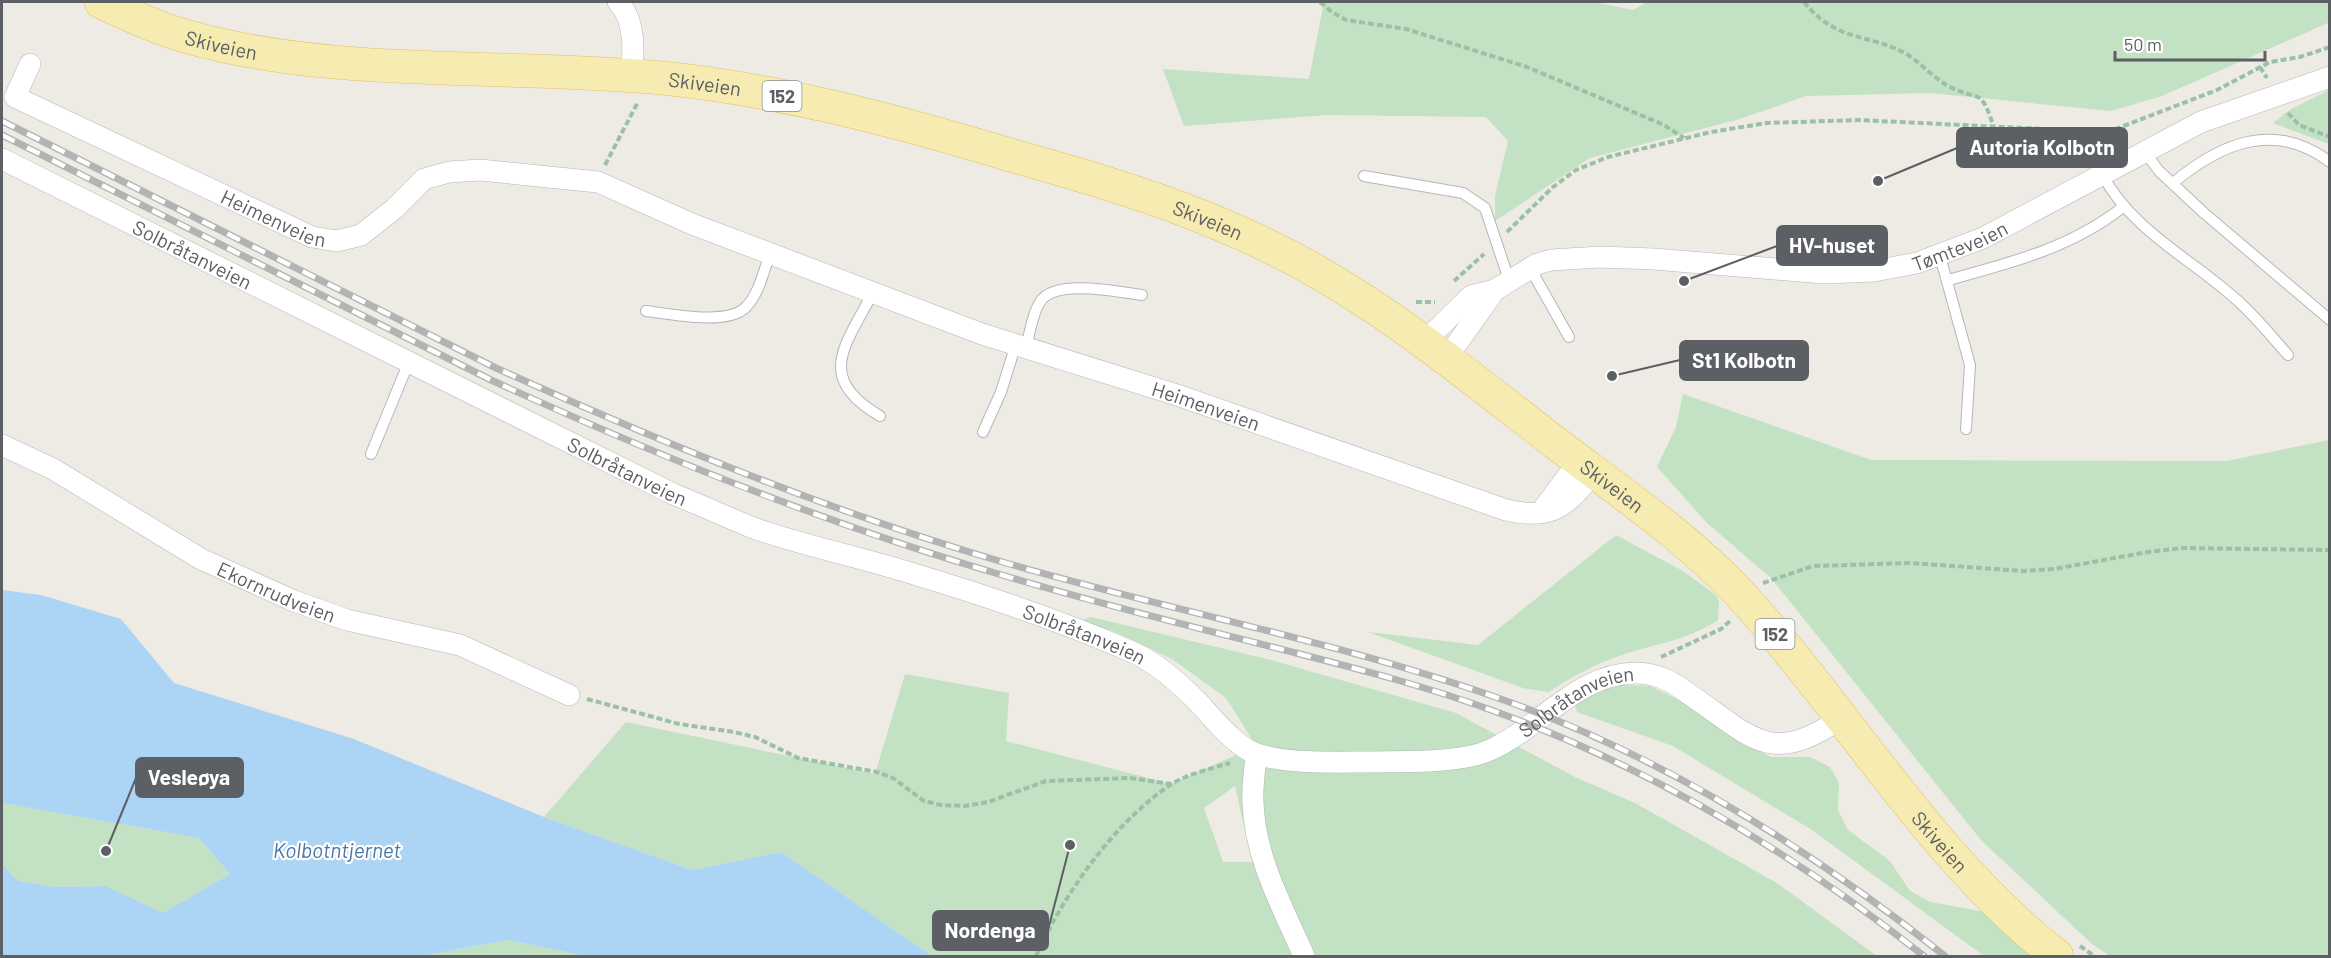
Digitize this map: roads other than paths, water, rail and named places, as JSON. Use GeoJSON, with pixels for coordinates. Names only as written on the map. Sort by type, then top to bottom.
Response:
{"type":"FeatureCollection","features":[{"type":"Feature","properties":{"kind":"main road","name":"Skiveien"},"geometry":{"type":"LineString","coordinates":[[101,2],[180,34],[272,53],[350,62],[638,86],[735,88],[814,103],[938,133],[1116,186],[1205,218],[1286,254],[1339,284],[1434,351],[1587,466],[1705,560],[1746,600],[1794,656],[1947,852],[1995,903],[2057,957]]}},
{"type":"Feature","properties":{"kind":"street"},"geometry":{"type":"LineString","coordinates":[[618,2],[632,31],[638,86]]}},
{"type":"Feature","properties":{"kind":"street","name":"Heimenveien"},"geometry":{"type":"LineString","coordinates":[[30,64],[15,97],[312,237],[337,241],[361,235],[394,209],[424,178],[449,172],[480,170],[598,182],[692,224],[873,292],[1021,345],[1177,395],[1495,507],[1517,513],[1541,512],[1587,466]]}},
{"type":"Feature","properties":{"kind":"street","name":"Tømteveien"},"geometry":{"type":"LineString","coordinates":[[1434,351],[1502,285],[1530,268],[1551,260],[1606,257],[1786,271],[1850,273],[1897,267],[1941,256],[1983,238],[2201,122],[2330,76]]}},
{"type":"Feature","properties":{"kind":"street","name":"Solbråtanveien"},"geometry":{"type":"LineString","coordinates":[[2,159],[662,489],[756,528],[918,574],[1134,652],[1176,682],[1227,733],[1256,755],[1284,759],[1367,762],[1450,759],[1487,752],[1513,738],[1590,684],[1610,677],[1635,673],[1656,675],[1673,683],[1755,740],[1772,745],[1793,744],[1817,735],[1841,718]]}},
{"type":"Feature","properties":{"kind":"street","name":"Ekornrudveien"},"geometry":{"type":"LineString","coordinates":[[2,445],[53,469],[201,559],[294,601],[346,620],[460,645],[569,694]]}},
{"type":"Feature","properties":{"kind":"street"},"geometry":{"type":"LineString","coordinates":[[1256,755],[1252,802],[1257,837],[1271,882],[1304,957]]}},
{"type":"Feature","properties":{"kind":"lane"},"geometry":{"type":"LineString","coordinates":[[2173,183],[2216,154],[2257,138],[2294,143],[2330,162]]}},
{"type":"Feature","properties":{"kind":"lane"},"geometry":{"type":"LineString","coordinates":[[2145,151],[2152,163],[2173,183],[2330,320]]}},
{"type":"Feature","properties":{"kind":"lane"},"geometry":{"type":"LineString","coordinates":[[2102,174],[2123,207],[2239,301],[2288,355]]}},
{"type":"Feature","properties":{"kind":"lane"},"geometry":{"type":"LineString","coordinates":[[1364,176],[1463,193],[1485,208],[1501,260],[1502,285]]}},
{"type":"Feature","properties":{"kind":"lane"},"geometry":{"type":"LineString","coordinates":[[1948,280],[2036,255],[2087,232],[2123,207]]}},
{"type":"Feature","properties":{"kind":"lane"},"geometry":{"type":"LineString","coordinates":[[646,311],[706,317],[741,312],[751,300],[770,253]]}},
{"type":"Feature","properties":{"kind":"lane"},"geometry":{"type":"LineString","coordinates":[[1941,256],[1970,365],[1966,429]]}},
{"type":"Feature","properties":{"kind":"lane"},"geometry":{"type":"LineString","coordinates":[[1530,268],[1569,337]]}},
{"type":"Feature","properties":{"kind":"lane"},"geometry":{"type":"LineString","coordinates":[[983,432],[1039,303],[1050,292],[1082,288],[1142,295]]}},
{"type":"Feature","properties":{"kind":"lane"},"geometry":{"type":"LineString","coordinates":[[873,292],[839,366],[843,382],[853,395],[880,416]]}},
{"type":"Feature","properties":{"kind":"lane"},"geometry":{"type":"LineString","coordinates":[[371,454],[408,363]]}},
{"type":"Feature","properties":{"kind":"water","name":"Kolbotntjernet"},"geometry":{"type":"Polygon","coordinates":[[[2,590],[41,595],[121,619],[174,683],[354,739],[544,817],[692,870],[781,852],[932,956],[586,956],[508,940],[421,956],[2,956],[2,864],[18,881],[54,887],[106,886],[163,913],[230,874],[199,838],[2,803],[2,590]]]}},
{"type":"Feature","properties":{"kind":"railway"},"geometry":{"type":"LineString","coordinates":[[2,121],[496,368],[621,423],[811,499],[1006,563],[1313,642],[1435,677],[1556,720],[1616,746],[1731,807],[1841,878],[1945,956]]}},
{"type":"Feature","properties":{"kind":"railway"},"geometry":{"type":"LineString","coordinates":[[2,135],[491,380],[679,462],[743,487],[936,555],[1149,616],[1395,679],[1491,710],[1550,733],[1663,785],[1718,815],[1823,882],[1924,956]]}},
{"type":"Feature","properties":{"kind":"place","name":"Autoria Kolbotn"},"geometry":{"type":"Point","coordinates":[1878,181]}},
{"type":"Feature","properties":{"kind":"place","name":"HV-huset"},"geometry":{"type":"Point","coordinates":[1684,281]}},
{"type":"Feature","properties":{"kind":"place","name":"St1 Kolbotn"},"geometry":{"type":"Point","coordinates":[1612,376]}},
{"type":"Feature","properties":{"kind":"place","name":"Nordenga"},"geometry":{"type":"Point","coordinates":[1070,845]}},
{"type":"Feature","properties":{"kind":"place","name":"Vesleøya"},"geometry":{"type":"Point","coordinates":[106,851]}}]}
